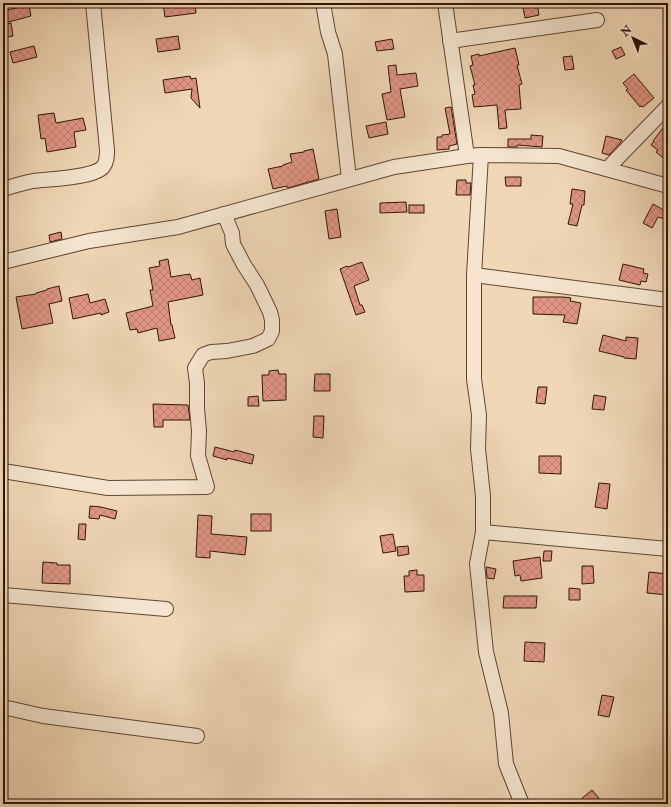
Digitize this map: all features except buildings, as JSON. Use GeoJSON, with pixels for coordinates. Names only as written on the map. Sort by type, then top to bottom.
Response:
{"type":"FeatureCollection","features":[{"type":"Feature","properties":{"kind":"street"},"geometry":{"type":"LineString","coordinates":[[3,189],[32,182],[69,178],[96,172],[103,167],[107,159],[93,3]]}},
{"type":"Feature","properties":{"kind":"street"},"geometry":{"type":"LineString","coordinates":[[324,3],[328,32],[335,54],[349,179]]}},
{"type":"Feature","properties":{"kind":"street"},"geometry":{"type":"LineString","coordinates":[[445,3],[450,41],[474,155],[474,378],[479,415],[478,449],[483,496],[483,532],[477,564],[486,652],[501,713],[506,764],[522,804]]}},
{"type":"Feature","properties":{"kind":"street"},"geometry":{"type":"LineString","coordinates":[[450,41],[597,20]]}},
{"type":"Feature","properties":{"kind":"street"},"geometry":{"type":"LineString","coordinates":[[607,169],[668,106]]}},
{"type":"Feature","properties":{"kind":"street"},"geometry":{"type":"LineString","coordinates":[[3,262],[89,241],[178,228],[394,166],[474,155],[559,156],[668,186]]}},
{"type":"Feature","properties":{"kind":"street"},"geometry":{"type":"LineString","coordinates":[[3,471],[108,488],[207,487],[198,456],[199,431],[195,368],[203,355],[211,352],[227,352],[253,346],[268,339],[272,331],[270,312],[257,285],[233,244],[232,233],[224,214]]}},
{"type":"Feature","properties":{"kind":"street"},"geometry":{"type":"LineString","coordinates":[[474,275],[668,300]]}},
{"type":"Feature","properties":{"kind":"street"},"geometry":{"type":"LineString","coordinates":[[483,532],[668,549]]}},
{"type":"Feature","properties":{"kind":"street"},"geometry":{"type":"LineString","coordinates":[[3,596],[166,609]]}},
{"type":"Feature","properties":{"kind":"street"},"geometry":{"type":"LineString","coordinates":[[3,707],[43,716],[197,736]]}}]}
